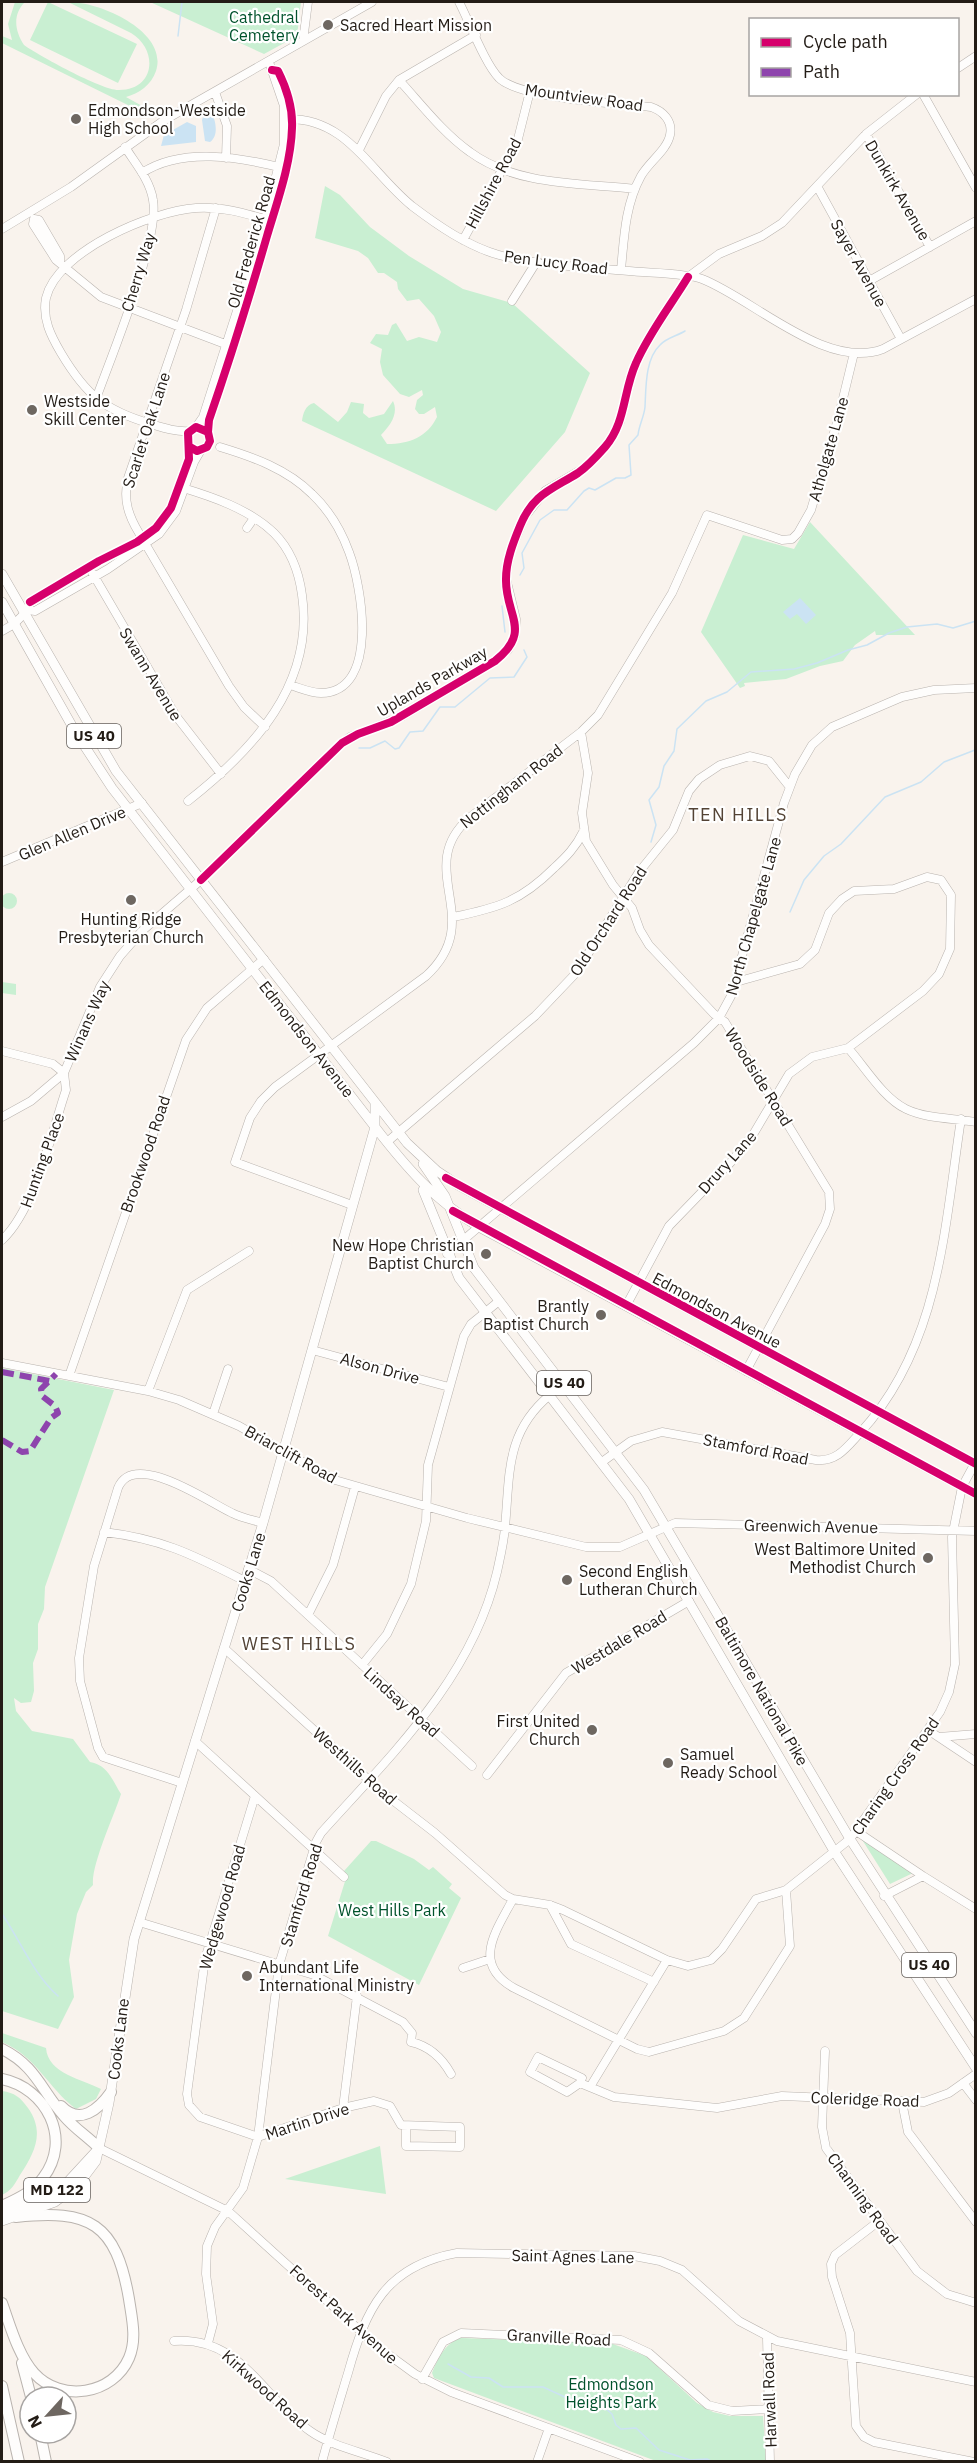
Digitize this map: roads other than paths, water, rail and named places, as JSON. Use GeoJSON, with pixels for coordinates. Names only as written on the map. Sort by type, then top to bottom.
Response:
{"type":"FeatureCollection","features":[{"type":"Feature","properties":{"kind":"highway"},"geometry":{"type":"LineString","coordinates":[[2,2049],[27,2065],[69,2122],[99,2148]]}},
{"type":"Feature","properties":{"kind":"highway"},"geometry":{"type":"LineString","coordinates":[[2,2079],[18,2083],[43,2103],[52,2120],[56,2141],[52,2162],[43,2179],[28,2192],[2,2206]]}},
{"type":"Feature","properties":{"kind":"highway"},"geometry":{"type":"LineString","coordinates":[[54,2099],[72,2114],[86,2115],[99,2108],[111,2092]]}},
{"type":"Feature","properties":{"kind":"highway"},"geometry":{"type":"LineString","coordinates":[[12,2330],[32,2372],[50,2386],[69,2392],[94,2389],[115,2377],[130,2357],[134,2339],[123,2270],[114,2248],[103,2234],[89,2223],[70,2215],[52,2213],[16,2217]]}},
{"type":"Feature","properties":{"kind":"highway"},"geometry":{"type":"LineString","coordinates":[[2,2303],[28,2385]]}},
{"type":"Feature","properties":{"kind":"highway"},"geometry":{"type":"LineString","coordinates":[[2,2386],[19,2462]]}},
{"type":"Feature","properties":{"kind":"highway"},"geometry":{"type":"LineString","coordinates":[[42,2445],[46,2462]]}},
{"type":"Feature","properties":{"kind":"main road","name":"Edmondson Avenue"},"geometry":{"type":"LineString","coordinates":[[2,574],[104,751],[201,880],[407,1143],[446,1178],[975,1464]]}},
{"type":"Feature","properties":{"kind":"main road","name":"Edmondson Avenue"},"geometry":{"type":"LineString","coordinates":[[2,602],[91,758],[190,890],[413,1175],[453,1211],[479,1227],[975,1494]]}},
{"type":"Feature","properties":{"kind":"main road","name":"Cooks Lane"},"geometry":{"type":"LineString","coordinates":[[99,2148],[111,2092],[128,1966],[139,1922],[284,1452],[375,1127],[375,1102]]}},
{"type":"Feature","properties":{"kind":"main road","name":"Baltimore National Pike"},"geometry":{"type":"LineString","coordinates":[[407,1143],[437,1183],[453,1211],[462,1242],[474,1268],[616,1451],[666,1525],[884,1896],[975,2033]]}},
{"type":"Feature","properties":{"kind":"main road","name":"Baltimore National Pike"},"geometry":{"type":"LineString","coordinates":[[413,1175],[428,1199],[447,1254],[459,1278],[602,1462],[650,1534],[834,1851],[975,2068]]}},
{"type":"Feature","properties":{"kind":"main road","name":"MD 122"},"geometry":{"type":"LineString","coordinates":[[2,2212],[36,2201],[63,2187],[99,2148]]}},
{"type":"Feature","properties":{"kind":"main road","name":"MD 122"},"geometry":{"type":"LineString","coordinates":[[2,2220],[39,2209],[68,2193],[96,2162],[99,2148]]}},
{"type":"Feature","properties":{"kind":"street"},"geometry":{"type":"LineString","coordinates":[[303,41],[308,2]]}},
{"type":"Feature","properties":{"kind":"street"},"geometry":{"type":"LineString","coordinates":[[2,229],[32,216],[163,121],[372,2]]}},
{"type":"Feature","properties":{"kind":"street","name":"Mountview Road"},"geometry":{"type":"LineString","coordinates":[[459,2],[500,79],[513,87],[651,107],[664,114],[669,123],[670,134],[635,189]]}},
{"type":"Feature","properties":{"kind":"street"},"geometry":{"type":"LineString","coordinates":[[359,150],[386,96],[399,80],[476,35]]}},
{"type":"Feature","properties":{"kind":"street"},"geometry":{"type":"LineString","coordinates":[[959,67],[975,56]]}},
{"type":"Feature","properties":{"kind":"street","name":"Old Frederick Road"},"geometry":{"type":"LineString","coordinates":[[25,611],[34,611],[95,577],[172,519],[182,487],[194,462],[204,449],[209,435],[208,420],[269,220],[282,167],[289,119],[268,62]]}},
{"type":"Feature","properties":{"kind":"street"},"geometry":{"type":"LineString","coordinates":[[399,80],[459,143],[486,163],[502,170],[533,178],[635,189],[627,216],[621,270]]}},
{"type":"Feature","properties":{"kind":"street","name":"Hillshire Road"},"geometry":{"type":"LineString","coordinates":[[463,240],[520,133],[530,90]]}},
{"type":"Feature","properties":{"kind":"street"},"geometry":{"type":"LineString","coordinates":[[215,92],[227,126],[226,158]]}},
{"type":"Feature","properties":{"kind":"street","name":"Uplands Parkway"},"geometry":{"type":"LineString","coordinates":[[190,890],[342,743],[403,716],[495,661],[508,650],[516,628],[506,578],[510,553],[524,518],[545,491],[586,467],[611,440],[620,422],[630,378],[640,353],[688,278],[719,254],[776,227],[866,134],[914,96]]}},
{"type":"Feature","properties":{"kind":"street"},"geometry":{"type":"LineString","coordinates":[[924,96],[975,188]]}},
{"type":"Feature","properties":{"kind":"street","name":"Pen Lucy Road"},"geometry":{"type":"LineString","coordinates":[[289,119],[326,126],[359,150],[408,202],[463,240],[497,254],[537,261],[702,279],[795,333],[854,353]]}},
{"type":"Feature","properties":{"kind":"street","name":"Dunkirk Avenue"},"geometry":{"type":"LineString","coordinates":[[866,134],[930,247]]}},
{"type":"Feature","properties":{"kind":"street","name":"Cherry Way"},"geometry":{"type":"LineString","coordinates":[[96,399],[127,309],[154,218],[152,194],[125,147]]}},
{"type":"Feature","properties":{"kind":"street"},"geometry":{"type":"LineString","coordinates":[[142,173],[159,163],[178,159],[226,158],[282,167]]}},
{"type":"Feature","properties":{"kind":"street","name":"Sayer Avenue"},"geometry":{"type":"LineString","coordinates":[[816,186],[901,339]]}},
{"type":"Feature","properties":{"kind":"street"},"geometry":{"type":"LineString","coordinates":[[269,220],[216,208],[189,209],[154,218],[109,237],[62,264],[49,288],[46,302],[47,324],[76,379],[96,399],[113,410],[147,423],[176,431],[193,429],[209,435],[220,447],[285,472],[307,489],[336,524],[352,561],[358,592],[362,646],[356,671],[342,686],[326,693],[313,692],[290,685]]}},
{"type":"Feature","properties":{"kind":"street","name":"Scarlet Oak Lane"},"geometry":{"type":"LineString","coordinates":[[216,208],[180,328],[126,490],[128,513],[237,698],[264,727]]}},
{"type":"Feature","properties":{"kind":"street"},"geometry":{"type":"LineString","coordinates":[[32,216],[39,220],[60,256],[62,264],[94,293],[127,309],[231,346]]}},
{"type":"Feature","properties":{"kind":"street"},"geometry":{"type":"LineString","coordinates":[[869,281],[975,221]]}},
{"type":"Feature","properties":{"kind":"street"},"geometry":{"type":"LineString","coordinates":[[512,301],[537,261]]}},
{"type":"Feature","properties":{"kind":"street"},"geometry":{"type":"LineString","coordinates":[[854,353],[875,352],[975,299]]}},
{"type":"Feature","properties":{"kind":"street","name":"Old Frederick Road"},"geometry":{"type":"LineString","coordinates":[[182,487],[188,444],[193,429],[203,417],[231,346]]}},
{"type":"Feature","properties":{"kind":"street","name":"Atholgate Lane"},"geometry":{"type":"LineString","coordinates":[[792,539],[804,525],[811,510],[838,419],[854,353]]}},
{"type":"Feature","properties":{"kind":"street"},"geometry":{"type":"LineString","coordinates":[[176,431],[188,444],[204,449],[220,447]]}},
{"type":"Feature","properties":{"kind":"street"},"geometry":{"type":"LineString","coordinates":[[182,487],[231,506],[254,518],[275,534],[284,545],[300,579],[304,606],[303,634],[290,685],[264,727],[221,774],[189,801]]}},
{"type":"Feature","properties":{"kind":"street","name":"Nottingham Road"},"geometry":{"type":"LineString","coordinates":[[352,1205],[235,1162],[250,1118],[261,1101],[318,1054],[435,968],[446,951],[453,928],[445,862],[453,833],[598,716],[672,593],[707,515],[782,540],[792,539]]}},
{"type":"Feature","properties":{"kind":"street"},"geometry":{"type":"LineString","coordinates":[[247,528],[254,518]]}},
{"type":"Feature","properties":{"kind":"street","name":"Old Frederick Road"},"geometry":{"type":"LineString","coordinates":[[14,624],[30,602],[90,567],[144,542]]}},
{"type":"Feature","properties":{"kind":"street","name":"Swann Avenue"},"geometry":{"type":"LineString","coordinates":[[90,567],[176,716],[221,774]]}},
{"type":"Feature","properties":{"kind":"street"},"geometry":{"type":"LineString","coordinates":[[2,631],[14,624]]}},
{"type":"Feature","properties":{"kind":"street","name":"North Chapelgate Lane"},"geometry":{"type":"LineString","coordinates":[[447,1254],[694,1043],[719,1018],[736,982],[789,786],[812,745],[831,727],[919,692],[975,688]]}},
{"type":"Feature","properties":{"kind":"street","name":"Woodside Road"},"geometry":{"type":"LineString","coordinates":[[581,732],[588,773],[583,804],[583,832],[593,852],[632,908],[640,930],[649,945],[725,1022],[824,1182],[831,1201],[825,1224],[746,1371]]}},
{"type":"Feature","properties":{"kind":"street","name":"Old Orchard Road"},"geometry":{"type":"LineString","coordinates":[[387,1142],[548,1004],[590,954],[645,864],[673,830],[693,785],[713,768],[740,758],[760,757],[776,767],[789,786]]}},
{"type":"Feature","properties":{"kind":"street","name":"Glen Allen Drive"},"geometry":{"type":"LineString","coordinates":[[2,862],[142,803]]}},
{"type":"Feature","properties":{"kind":"street"},"geometry":{"type":"LineString","coordinates":[[453,917],[502,906],[520,897],[536,886],[572,851],[583,832]]}},
{"type":"Feature","properties":{"kind":"street"},"geometry":{"type":"LineString","coordinates":[[572,851],[578,849],[593,852]]}},
{"type":"Feature","properties":{"kind":"street","name":"Drury Lane"},"geometry":{"type":"LineString","coordinates":[[626,1306],[669,1226],[730,1162],[759,1127],[789,1074],[804,1062],[821,1053],[848,1048],[931,984],[944,966],[950,949],[951,895],[941,880],[927,877],[894,889],[869,888],[848,894],[829,913],[815,950],[800,964],[736,982]]}},
{"type":"Feature","properties":{"kind":"street","name":"Winans Way"},"geometry":{"type":"LineString","coordinates":[[2,1117],[31,1101],[64,1072],[93,1002],[109,972],[151,922],[190,890]]}},
{"type":"Feature","properties":{"kind":"street","name":"Brookwood Road"},"geometry":{"type":"LineString","coordinates":[[69,1376],[186,1040],[207,1008],[264,959]]}},
{"type":"Feature","properties":{"kind":"street"},"geometry":{"type":"LineString","coordinates":[[848,1048],[897,1104],[916,1113],[975,1122]]}},
{"type":"Feature","properties":{"kind":"street"},"geometry":{"type":"LineString","coordinates":[[2,1051],[53,1064],[64,1072]]}},
{"type":"Feature","properties":{"kind":"street","name":"Hunting Place"},"geometry":{"type":"LineString","coordinates":[[2,1240],[16,1224],[29,1198],[66,1090],[64,1072]]}},
{"type":"Feature","properties":{"kind":"street","name":"Stamford Road"},"geometry":{"type":"LineString","coordinates":[[602,1462],[640,1436],[662,1432],[823,1461],[837,1455],[879,1413],[914,1348],[932,1301],[961,1119]]}},
{"type":"Feature","properties":{"kind":"street"},"geometry":{"type":"LineString","coordinates":[[148,1391],[187,1290],[249,1251]]}},
{"type":"Feature","properties":{"kind":"street"},"geometry":{"type":"LineString","coordinates":[[362,1665],[387,1635],[403,1604],[423,1540],[428,1506],[428,1465],[467,1329],[499,1301]]}},
{"type":"Feature","properties":{"kind":"street","name":"Alson Drive"},"geometry":{"type":"LineString","coordinates":[[312,1350],[449,1387]]}},
{"type":"Feature","properties":{"kind":"street","name":"Briarclift Road"},"geometry":{"type":"LineString","coordinates":[[2,1363],[148,1391],[213,1414],[326,1476],[355,1487],[505,1528],[601,1549],[620,1547],[650,1534]]}},
{"type":"Feature","properties":{"kind":"street"},"geometry":{"type":"LineString","coordinates":[[213,1414],[228,1369]]}},
{"type":"Feature","properties":{"kind":"street","name":"Stamford Road"},"geometry":{"type":"LineString","coordinates":[[208,2343],[213,2324],[206,2255],[210,2236],[243,2188],[258,2137],[279,1965],[314,1850],[321,1833],[422,1720],[461,1663],[480,1625],[494,1581],[505,1528],[507,1481],[514,1449],[525,1421],[550,1395]]}},
{"type":"Feature","properties":{"kind":"street","name":"Charing Cross Road"},"geometry":{"type":"LineString","coordinates":[[786,1890],[850,1839],[928,1730],[945,1701],[955,1664],[952,1537],[963,1487],[975,1464]]}},
{"type":"Feature","properties":{"kind":"street"},"geometry":{"type":"LineString","coordinates":[[182,1783],[108,1760],[100,1752],[78,1665],[94,1566],[104,1532],[118,1488],[125,1478],[134,1475],[166,1478],[233,1514],[263,1523]]}},
{"type":"Feature","properties":{"kind":"street"},"geometry":{"type":"LineString","coordinates":[[308,1616],[333,1565],[355,1487]]}},
{"type":"Feature","properties":{"kind":"street","name":"Greenwich Avenue"},"geometry":{"type":"LineString","coordinates":[[650,1534],[675,1522],[975,1531]]}},
{"type":"Feature","properties":{"kind":"street"},"geometry":{"type":"LineString","coordinates":[[104,1532],[155,1540],[245,1581]]}},
{"type":"Feature","properties":{"kind":"street","name":"Lindsay Road"},"geometry":{"type":"LineString","coordinates":[[248,1569],[266,1578],[472,1766]]}},
{"type":"Feature","properties":{"kind":"street","name":"Westdale Road"},"geometry":{"type":"LineString","coordinates":[[487,1775],[566,1673],[689,1601]]}},
{"type":"Feature","properties":{"kind":"street","name":"Westhills Road"},"geometry":{"type":"LineString","coordinates":[[224,1648],[369,1780],[447,1842],[489,1881],[513,1899]]}},
{"type":"Feature","properties":{"kind":"street"},"geometry":{"type":"LineString","coordinates":[[928,1730],[975,1762]]}},
{"type":"Feature","properties":{"kind":"street"},"geometry":{"type":"LineString","coordinates":[[939,1737],[975,1734]]}},
{"type":"Feature","properties":{"kind":"street"},"geometry":{"type":"LineString","coordinates":[[195,1741],[344,1877]]}},
{"type":"Feature","properties":{"kind":"street","name":"Wedgewood Road"},"geometry":{"type":"LineString","coordinates":[[206,2119],[192,2109],[187,2094],[202,1970],[255,1796]]}},
{"type":"Feature","properties":{"kind":"street"},"geometry":{"type":"LineString","coordinates":[[856,1831],[975,1909]]}},
{"type":"Feature","properties":{"kind":"street"},"geometry":{"type":"LineString","coordinates":[[884,1896],[923,1876]]}},
{"type":"Feature","properties":{"kind":"street"},"geometry":{"type":"LineString","coordinates":[[786,1890],[790,1946],[744,2018],[724,2031],[656,2051],[642,2052],[506,1984],[495,1971],[490,1959],[493,1937],[513,1899],[550,1905],[667,1960],[688,1966],[711,1960],[722,1949],[751,1903],[761,1897],[786,1890]]}},
{"type":"Feature","properties":{"kind":"street"},"geometry":{"type":"LineString","coordinates":[[550,1905],[571,1944],[654,1982]]}},
{"type":"Feature","properties":{"kind":"street"},"geometry":{"type":"LineString","coordinates":[[139,1922],[314,1975],[357,1996],[407,2025],[412,2033],[411,2042],[424,2046],[438,2056],[451,2074]]}},
{"type":"Feature","properties":{"kind":"street"},"geometry":{"type":"LineString","coordinates":[[463,1968],[490,1959]]}},
{"type":"Feature","properties":{"kind":"street"},"geometry":{"type":"LineString","coordinates":[[590,2087],[667,1960]]}},
{"type":"Feature","properties":{"kind":"street"},"geometry":{"type":"LineString","coordinates":[[343,2108],[357,1996]]}},
{"type":"Feature","properties":{"kind":"street","name":"Channing Road"},"geometry":{"type":"LineString","coordinates":[[825,2051],[822,2135],[826,2148],[927,2282],[947,2294],[975,2303]]}},
{"type":"Feature","properties":{"kind":"street"},"geometry":{"type":"LineString","coordinates":[[538,2057],[582,2078],[580,2083],[567,2092],[531,2075],[530,2072],[538,2057]]}},
{"type":"Feature","properties":{"kind":"street","name":"Coleridge Road"},"geometry":{"type":"LineString","coordinates":[[580,2083],[614,2097],[717,2108],[782,2096],[902,2102],[933,2100],[975,2074]]}},
{"type":"Feature","properties":{"kind":"street"},"geometry":{"type":"LineString","coordinates":[[963,2083],[975,2100]]}},
{"type":"Feature","properties":{"kind":"street","name":"Martin Drive"},"geometry":{"type":"LineString","coordinates":[[206,2119],[258,2137],[343,2108],[374,2101],[386,2102],[399,2123],[406,2126]]}},
{"type":"Feature","properties":{"kind":"street"},"geometry":{"type":"LineString","coordinates":[[902,2102],[908,2132],[975,2222]]}},
{"type":"Feature","properties":{"kind":"street"},"geometry":{"type":"LineString","coordinates":[[406,2126],[460,2127],[460,2147],[406,2146],[406,2126]]}},
{"type":"Feature","properties":{"kind":"street","name":"Forest Park Avenue"},"geometry":{"type":"LineString","coordinates":[[99,2148],[228,2211],[392,2359],[422,2379],[640,2462]]}},
{"type":"Feature","properties":{"kind":"street"},"geometry":{"type":"LineString","coordinates":[[879,2221],[835,2255],[831,2264],[832,2277],[848,2324],[855,2419],[864,2437],[874,2442],[974,2462]]}},
{"type":"Feature","properties":{"kind":"street","name":"Saint Agnes Lane"},"geometry":{"type":"LineString","coordinates":[[322,2462],[360,2331],[371,2307],[386,2288],[402,2274],[429,2260],[457,2253],[648,2258],[682,2270],[739,2321],[767,2337],[786,2344],[975,2382]]}},
{"type":"Feature","properties":{"kind":"street","name":"Granville Road"},"geometry":{"type":"LineString","coordinates":[[422,2379],[443,2342],[461,2333],[600,2337],[631,2343],[649,2353],[700,2399],[716,2408],[732,2411],[769,2409]]}},
{"type":"Feature","properties":{"kind":"street","name":"Harwall Road"},"geometry":{"type":"LineString","coordinates":[[767,2337],[770,2462]]}},
{"type":"Feature","properties":{"kind":"street","name":"Kirkwood Road"},"geometry":{"type":"LineString","coordinates":[[174,2342],[208,2343],[233,2358],[310,2431],[387,2462]]}},
{"type":"Feature","properties":{"kind":"street"},"geometry":{"type":"LineString","coordinates":[[537,2462],[549,2428]]}},
{"type":"Feature","properties":{"kind":"water"},"geometry":{"type":"Polygon","coordinates":[[[205,111],[211,112],[215,123],[215,136],[210,142],[205,141],[202,120],[205,111]]]}},
{"type":"Feature","properties":{"kind":"water"},"geometry":{"type":"Polygon","coordinates":[[[187,122],[196,126],[196,142],[161,146],[164,135],[187,122]]]}},
{"type":"Feature","properties":{"kind":"water"},"geometry":{"type":"Polygon","coordinates":[[[800,598],[816,615],[806,624],[797,614],[790,619],[783,612],[800,598]]]}},
{"type":"Feature","properties":{"kind":"waterway"},"geometry":{"type":"LineString","coordinates":[[178,36],[182,2]]}},
{"type":"Feature","properties":{"kind":"waterway"},"geometry":{"type":"LineString","coordinates":[[520,575],[524,568],[522,553],[540,520],[554,510],[567,510],[589,488],[595,490],[616,478],[631,475],[629,445],[638,435],[644,414],[647,374],[651,358],[662,343],[685,331]]}},
{"type":"Feature","properties":{"kind":"waterway"},"geometry":{"type":"LineString","coordinates":[[502,606],[505,632]]}},
{"type":"Feature","properties":{"kind":"waterway"},"geometry":{"type":"LineString","coordinates":[[651,842],[656,825],[649,800],[659,787],[664,766],[674,751],[677,729],[706,701],[727,692],[751,672],[794,669],[817,663],[867,645],[889,633],[907,627],[937,624],[953,628],[976,621]]}},
{"type":"Feature","properties":{"kind":"waterway"},"geometry":{"type":"LineString","coordinates":[[359,748],[370,748],[385,741],[395,749],[399,748],[410,732],[423,731],[440,707],[455,707],[490,678],[514,677],[527,657],[524,650]]}},
{"type":"Feature","properties":{"kind":"waterway"},"geometry":{"type":"LineString","coordinates":[[790,912],[804,880],[824,856],[841,844],[885,797],[921,782],[944,762],[975,750]]}},
{"type":"Feature","properties":{"kind":"waterway"},"geometry":{"type":"LineString","coordinates":[[2,1914],[41,1978],[58,1996]]}},
{"type":"Feature","properties":{"kind":"waterway"},"geometry":{"type":"LineString","coordinates":[[448,2364],[471,2377],[489,2378],[503,2387],[543,2387],[567,2398],[599,2403],[612,2414],[616,2425],[621,2429],[636,2428],[659,2450],[690,2460],[707,2459],[713,2462]]}},
{"type":"Feature","properties":{"kind":"place","name":"Sacred Heart Mission"},"geometry":{"type":"Point","coordinates":[328,25]}},
{"type":"Feature","properties":{"kind":"place","name":"Edmondson-Westside High School"},"geometry":{"type":"Point","coordinates":[76,119]}},
{"type":"Feature","properties":{"kind":"place","name":"Westside Skill Center"},"geometry":{"type":"Point","coordinates":[32,410]}},
{"type":"Feature","properties":{"kind":"place","name":"Hunting Ridge Presbyterian Church"},"geometry":{"type":"Point","coordinates":[131,900]}},
{"type":"Feature","properties":{"kind":"place","name":"New Hope Christian Baptist Church"},"geometry":{"type":"Point","coordinates":[486,1254]}},
{"type":"Feature","properties":{"kind":"place","name":"Brantly Baptist Church"},"geometry":{"type":"Point","coordinates":[601,1315]}},
{"type":"Feature","properties":{"kind":"place","name":"West Baltimore United Methodist Church"},"geometry":{"type":"Point","coordinates":[928,1558]}},
{"type":"Feature","properties":{"kind":"place","name":"Second English Lutheran Church"},"geometry":{"type":"Point","coordinates":[567,1580]}},
{"type":"Feature","properties":{"kind":"place","name":"First United Church"},"geometry":{"type":"Point","coordinates":[592,1730]}},
{"type":"Feature","properties":{"kind":"place","name":"Samuel Ready School"},"geometry":{"type":"Point","coordinates":[668,1763]}},
{"type":"Feature","properties":{"kind":"place","name":"Abundant Life International Ministry"},"geometry":{"type":"Point","coordinates":[247,1976]}},
{"type":"Feature","properties":{"kind":"district","name":"TEN HILLS"},"geometry":{"type":"Point","coordinates":[738,815]}},
{"type":"Feature","properties":{"kind":"district","name":"WEST HILLS"},"geometry":{"type":"Point","coordinates":[299,1644]}},
{"type":"Feature","properties":{"kind":"park label","name":"Cathedral Cemetery"},"geometry":{"type":"Point","coordinates":[264,26]}},
{"type":"Feature","properties":{"kind":"park label","name":"West Hills Park"},"geometry":{"type":"Point","coordinates":[392,1910]}},
{"type":"Feature","properties":{"kind":"park label","name":"Edmondson Heights Park"},"geometry":{"type":"Point","coordinates":[611,2393]}}]}
